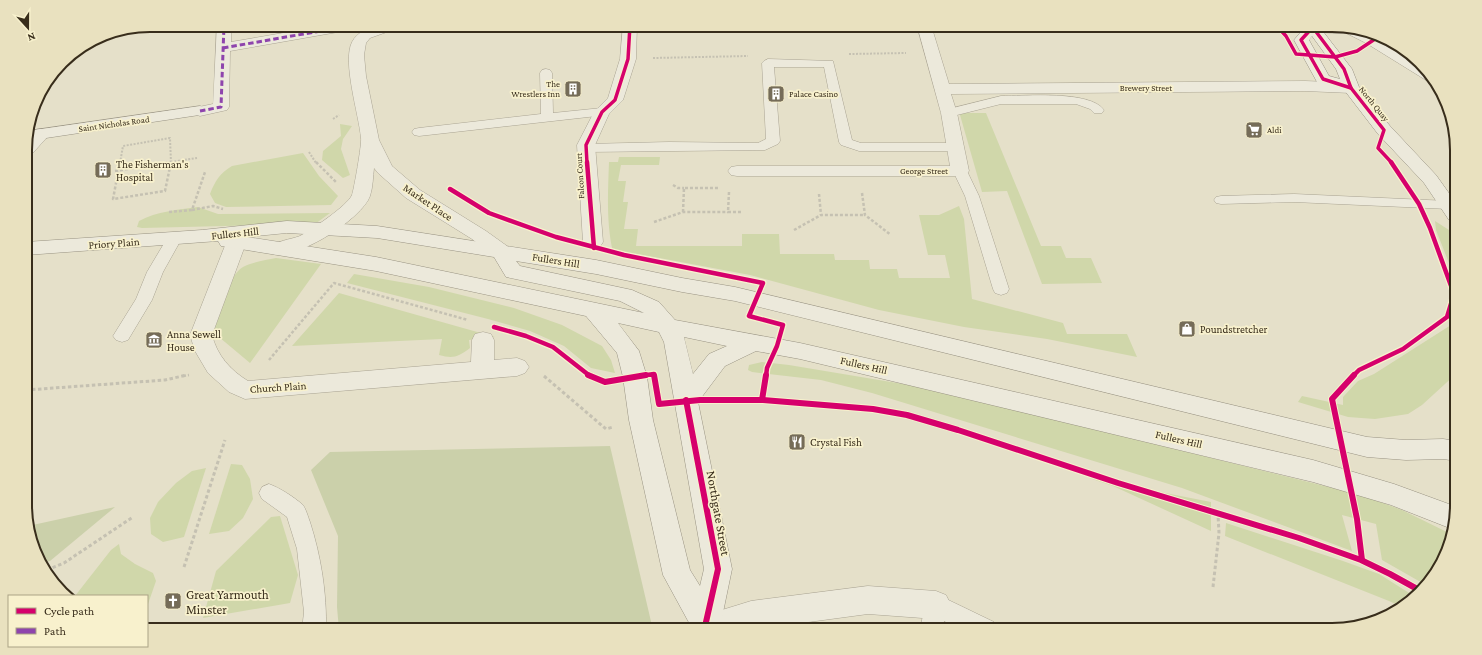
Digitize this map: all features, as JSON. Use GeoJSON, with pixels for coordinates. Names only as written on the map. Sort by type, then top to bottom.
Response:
{"type":"FeatureCollection","features":[{"type":"Feature","properties":{"kind":"street"},"geometry":{"type":"LineString","coordinates":[[224,32],[223,48],[315,32]]}},
{"type":"Feature","properties":{"kind":"street","name":"Market Place"},"geometry":{"type":"LineString","coordinates":[[368,32],[359,43],[357,55],[358,76],[370,140],[384,169],[413,194],[479,235],[500,251]]}},
{"type":"Feature","properties":{"kind":"street","name":"Falcon Court"},"geometry":{"type":"LineString","coordinates":[[593,242],[586,145],[602,112],[615,100],[628,59],[630,32]]}},
{"type":"Feature","properties":{"kind":"street","name":"George Street"},"geometry":{"type":"LineString","coordinates":[[737,171],[960,171],[949,113],[926,32]]}},
{"type":"Feature","properties":{"kind":"street","name":"North Quay"},"geometry":{"type":"LineString","coordinates":[[1306,32],[1300,40],[1324,79],[1351,88]]}},
{"type":"Feature","properties":{"kind":"street","name":"North Quay"},"geometry":{"type":"LineString","coordinates":[[1316,32],[1344,69],[1351,88],[1384,130],[1430,179],[1450,208]]}},
{"type":"Feature","properties":{"kind":"street","name":"Saint Nicholas Road"},"geometry":{"type":"LineString","coordinates":[[34,135],[221,107],[223,48]]}},
{"type":"Feature","properties":{"kind":"street","name":"Brewery Street"},"geometry":{"type":"LineString","coordinates":[[941,89],[1306,86],[1351,88]]}},
{"type":"Feature","properties":{"kind":"street","name":"Market Place"},"geometry":{"type":"LineString","coordinates":[[280,249],[307,240],[350,211],[361,196],[370,140]]}},
{"type":"Feature","properties":{"kind":"street","name":"Fullers Hill"},"geometry":{"type":"LineString","coordinates":[[202,236],[287,227],[377,232],[596,267],[743,296],[1367,448],[1450,450]]}},
{"type":"Feature","properties":{"kind":"street","name":"Fullers Hill"},"geometry":{"type":"LineString","coordinates":[[202,236],[236,243],[376,264],[705,334],[800,351],[1029,403],[1313,471],[1394,495],[1450,516]]}},
{"type":"Feature","properties":{"kind":"street","name":"Priory Plain"},"geometry":{"type":"LineString","coordinates":[[32,252],[202,236]]}},
{"type":"Feature","properties":{"kind":"street","name":"Church Plain"},"geometry":{"type":"LineString","coordinates":[[236,243],[201,335],[203,346],[218,368],[235,386],[245,390],[517,367]]}},
{"type":"Feature","properties":{"kind":"street","name":"Northgate Street"},"geometry":{"type":"LineString","coordinates":[[500,251],[513,272],[625,295],[651,307],[668,326],[675,342],[718,569],[708,623]]}},
{"type":"Feature","properties":{"kind":"street"},"geometry":{"type":"LineString","coordinates":[[594,310],[628,351],[635,377],[640,420],[677,575],[705,623]]}},
{"type":"Feature","properties":{"kind":"street"},"geometry":{"type":"LineString","coordinates":[[482,370],[483,340]]}},
{"type":"Feature","properties":{"kind":"street"},"geometry":{"type":"LineString","coordinates":[[686,400],[717,360],[756,342]]}},
{"type":"Feature","properties":{"kind":"street"},"geometry":{"type":"LineString","coordinates":[[722,623],[751,615],[868,600],[933,617]]}},
{"type":"Feature","properties":{"kind":"lane"},"geometry":{"type":"LineString","coordinates":[[1362,36],[1419,71]]}},
{"type":"Feature","properties":{"kind":"lane"},"geometry":{"type":"LineString","coordinates":[[586,148],[760,147],[773,141],[768,63],[829,63],[845,140],[851,145],[859,147],[956,147]]}},
{"type":"Feature","properties":{"kind":"lane"},"geometry":{"type":"LineString","coordinates":[[546,73],[546,117]]}},
{"type":"Feature","properties":{"kind":"lane"},"geometry":{"type":"LineString","coordinates":[[949,113],[1001,100],[1077,100],[1094,106],[1098,110]]}},
{"type":"Feature","properties":{"kind":"lane"},"geometry":{"type":"LineString","coordinates":[[419,132],[602,112]]}},
{"type":"Feature","properties":{"kind":"lane"},"geometry":{"type":"LineString","coordinates":[[960,171],[972,196],[1001,289]]}},
{"type":"Feature","properties":{"kind":"lane"},"geometry":{"type":"LineString","coordinates":[[1221,200],[1294,198],[1450,211]]}},
{"type":"Feature","properties":{"kind":"lane"},"geometry":{"type":"LineString","coordinates":[[122,336],[144,300],[155,272],[174,238]]}},
{"type":"Feature","properties":{"kind":"lane"},"geometry":{"type":"LineString","coordinates":[[269,493],[296,512],[308,549],[315,612],[314,623]]}},
{"type":"Feature","properties":{"kind":"lane"},"geometry":{"type":"LineString","coordinates":[[933,617],[957,623]]}},
{"type":"Feature","properties":{"kind":"path"},"geometry":{"type":"LineString","coordinates":[[170,138],[171,162],[165,191],[113,199],[123,146],[170,138]]}},
{"type":"Feature","properties":{"kind":"path"},"geometry":{"type":"LineString","coordinates":[[309,152],[319,167],[342,188]]}},
{"type":"Feature","properties":{"kind":"path"},"geometry":{"type":"LineString","coordinates":[[115,171],[197,158]]}},
{"type":"Feature","properties":{"kind":"path"},"geometry":{"type":"LineString","coordinates":[[816,171],[821,215]]}},
{"type":"Feature","properties":{"kind":"path"},"geometry":{"type":"LineString","coordinates":[[859,171],[865,215]]}},
{"type":"Feature","properties":{"kind":"path"},"geometry":{"type":"LineString","coordinates":[[169,212],[192,210],[205,172]]}},
{"type":"Feature","properties":{"kind":"path"},"geometry":{"type":"LineString","coordinates":[[673,185],[678,188],[721,188]]}},
{"type":"Feature","properties":{"kind":"path"},"geometry":{"type":"LineString","coordinates":[[683,212],[684,188]]}},
{"type":"Feature","properties":{"kind":"path"},"geometry":{"type":"LineString","coordinates":[[654,222],[683,212],[728,212]]}},
{"type":"Feature","properties":{"kind":"path"},"geometry":{"type":"LineString","coordinates":[[794,230],[821,215],[865,215],[891,235]]}},
{"type":"Feature","properties":{"kind":"path"},"geometry":{"type":"LineString","coordinates":[[245,390],[334,283],[472,321]]}},
{"type":"Feature","properties":{"kind":"path"},"geometry":{"type":"LineString","coordinates":[[32,390],[165,380],[218,368]]}},
{"type":"Feature","properties":{"kind":"path"},"geometry":{"type":"LineString","coordinates":[[543,376],[606,429],[640,420]]}},
{"type":"Feature","properties":{"kind":"path"},"geometry":{"type":"LineString","coordinates":[[184,567],[226,440]]}},
{"type":"Feature","properties":{"kind":"path"},"geometry":{"type":"LineString","coordinates":[[1213,587],[1219,533],[1218,514]]}},
{"type":"Feature","properties":{"kind":"path"},"geometry":{"type":"LineString","coordinates":[[51,568],[64,563],[133,517]]}},
{"type":"Feature","properties":{"kind":"green space"},"geometry":{"type":"Polygon","coordinates":[[[962,113],[986,113],[1041,246],[1061,246],[1066,258],[1091,258],[1102,283],[1042,284],[1007,191],[982,192],[960,115],[962,113]]]}},
{"type":"Feature","properties":{"kind":"green space"},"geometry":{"type":"Polygon","coordinates":[[[340,124],[352,126],[343,139],[341,149],[350,175],[343,178],[322,160],[323,151],[341,136],[340,124]]]}},
{"type":"Feature","properties":{"kind":"green space"},"geometry":{"type":"Polygon","coordinates":[[[303,153],[319,176],[338,196],[331,205],[226,207],[215,203],[210,194],[218,178],[232,166],[303,153]]]}},
{"type":"Feature","properties":{"kind":"green space"},"geometry":{"type":"Polygon","coordinates":[[[619,157],[660,157],[659,165],[621,165],[618,181],[626,181],[623,202],[628,202],[624,229],[638,229],[636,246],[742,246],[742,234],[779,234],[780,254],[834,254],[835,260],[869,260],[870,269],[897,269],[899,278],[950,278],[945,255],[928,255],[919,215],[939,215],[959,206],[964,219],[972,299],[1063,323],[1067,334],[1127,334],[1137,357],[1047,339],[964,327],[879,310],[750,275],[638,254],[613,252],[608,218],[609,162],[618,162],[619,157]]]}},
{"type":"Feature","properties":{"kind":"green space"},"geometry":{"type":"Polygon","coordinates":[[[198,207],[218,214],[330,213],[315,224],[137,227],[139,221],[153,215],[168,211],[198,207]]]}},
{"type":"Feature","properties":{"kind":"green space"},"geometry":{"type":"Polygon","coordinates":[[[1435,221],[1450,231],[1450,266],[1436,230],[1435,221]]]}},
{"type":"Feature","properties":{"kind":"green space"},"geometry":{"type":"Polygon","coordinates":[[[276,258],[321,264],[250,363],[213,332],[228,286],[238,271],[251,264],[276,258]]]}},
{"type":"Feature","properties":{"kind":"green space"},"geometry":{"type":"Polygon","coordinates":[[[354,274],[429,287],[514,308],[562,325],[602,346],[611,360],[615,373],[591,368],[564,346],[530,331],[347,283],[354,274]]]}},
{"type":"Feature","properties":{"kind":"green space"},"geometry":{"type":"Polygon","coordinates":[[[339,293],[495,337],[469,340],[470,348],[459,355],[452,357],[439,355],[442,339],[292,346],[339,293]]]}},
{"type":"Feature","properties":{"kind":"green space"},"geometry":{"type":"Polygon","coordinates":[[[1450,326],[1450,379],[1422,405],[1408,414],[1375,419],[1348,417],[1298,402],[1302,396],[1343,405],[1343,397],[1358,381],[1374,374],[1450,326]]]}},
{"type":"Feature","properties":{"kind":"green space"},"geometry":{"type":"Polygon","coordinates":[[[762,362],[789,365],[933,389],[1361,495],[1402,510],[1447,532],[1441,550],[1434,564],[1421,582],[1382,560],[1376,524],[1342,515],[1352,551],[1182,488],[872,393],[821,380],[752,372],[748,370],[749,365],[762,362]]]}},
{"type":"Feature","properties":{"kind":"green space"},"geometry":{"type":"Polygon","coordinates":[[[610,446],[651,623],[338,623],[337,607],[338,536],[311,470],[330,452],[610,446]]]}},
{"type":"Feature","properties":{"kind":"green space"},"geometry":{"type":"Polygon","coordinates":[[[231,464],[242,465],[250,479],[253,499],[243,518],[229,531],[209,534],[231,464]]]}},
{"type":"Feature","properties":{"kind":"green space"},"geometry":{"type":"Polygon","coordinates":[[[206,468],[184,537],[163,542],[151,534],[150,518],[158,502],[176,483],[192,471],[206,468]]]}},
{"type":"Feature","properties":{"kind":"green space"},"geometry":{"type":"Polygon","coordinates":[[[1089,478],[1211,502],[1211,531],[1113,486],[1089,478]]]}},
{"type":"Feature","properties":{"kind":"green space"},"geometry":{"type":"Polygon","coordinates":[[[115,507],[47,562],[41,550],[34,525],[115,507]]]}},
{"type":"Feature","properties":{"kind":"green space"},"geometry":{"type":"Polygon","coordinates":[[[280,516],[298,575],[290,603],[203,618],[216,571],[271,517],[280,516]]]}},
{"type":"Feature","properties":{"kind":"green space"},"geometry":{"type":"Polygon","coordinates":[[[1226,523],[1379,574],[1410,593],[1395,604],[1225,536],[1226,523]]]}},
{"type":"Feature","properties":{"kind":"green space"},"geometry":{"type":"Polygon","coordinates":[[[119,544],[121,554],[135,564],[153,573],[156,581],[148,604],[148,595],[76,595],[111,550],[119,544]]]}},
{"type":"Feature","properties":{"kind":"marked path"},"geometry":{"type":"LineString","coordinates":[[200,111],[221,107],[224,32]]}},
{"type":"Feature","properties":{"kind":"marked path"},"geometry":{"type":"LineString","coordinates":[[223,48],[315,32]]}},
{"type":"Feature","properties":{"kind":"cycle path"},"geometry":{"type":"LineString","coordinates":[[594,248],[586,145],[602,112],[615,100],[628,59],[630,32]]}},
{"type":"Feature","properties":{"kind":"cycle path"},"geometry":{"type":"LineString","coordinates":[[1282,32],[1296,54],[1335,57],[1357,51],[1374,40]]}},
{"type":"Feature","properties":{"kind":"cycle path"},"geometry":{"type":"LineString","coordinates":[[1308,32],[1301,40],[1323,79],[1351,88]]}},
{"type":"Feature","properties":{"kind":"cycle path"},"geometry":{"type":"LineString","coordinates":[[1316,32],[1344,69],[1351,88],[1384,130],[1378,148],[1396,168],[1419,204],[1430,228],[1450,283]]}},
{"type":"Feature","properties":{"kind":"cycle path"},"geometry":{"type":"LineString","coordinates":[[450,189],[489,213],[556,237],[590,247],[659,263],[763,283],[749,316],[783,325],[777,346],[767,368],[762,400]]}},
{"type":"Feature","properties":{"kind":"cycle path"},"geometry":{"type":"LineString","coordinates":[[1362,560],[1357,519],[1332,399],[1359,370],[1403,349],[1447,317],[1450,307]]}},
{"type":"Feature","properties":{"kind":"cycle path"},"geometry":{"type":"LineString","coordinates":[[494,327],[526,336],[553,347],[587,375],[605,382],[654,374],[659,404],[680,401],[721,399],[763,400],[873,409],[924,419],[1118,483],[1330,548],[1361,560],[1415,588]]}},
{"type":"Feature","properties":{"kind":"cycle path"},"geometry":{"type":"LineString","coordinates":[[686,400],[718,569],[706,623]]}},
{"type":"Feature","properties":{"kind":"place","name":"The Wrestlers Inn"},"geometry":{"type":"Point","coordinates":[573,89]}},
{"type":"Feature","properties":{"kind":"place","name":"Palace Casino"},"geometry":{"type":"Point","coordinates":[776,94]}},
{"type":"Feature","properties":{"kind":"place","name":"Aldi"},"geometry":{"type":"Point","coordinates":[1254,130]}},
{"type":"Feature","properties":{"kind":"place","name":"The Fisherman's Hospital"},"geometry":{"type":"Point","coordinates":[103,170]}},
{"type":"Feature","properties":{"kind":"place","name":"Poundstretcher"},"geometry":{"type":"Point","coordinates":[1187,329]}},
{"type":"Feature","properties":{"kind":"place","name":"Anna Sewell House"},"geometry":{"type":"Point","coordinates":[154,340]}},
{"type":"Feature","properties":{"kind":"place","name":"Crystal Fish"},"geometry":{"type":"Point","coordinates":[797,442]}},
{"type":"Feature","properties":{"kind":"place","name":"Great Yarmouth Minster"},"geometry":{"type":"Point","coordinates":[173,601]}}]}
